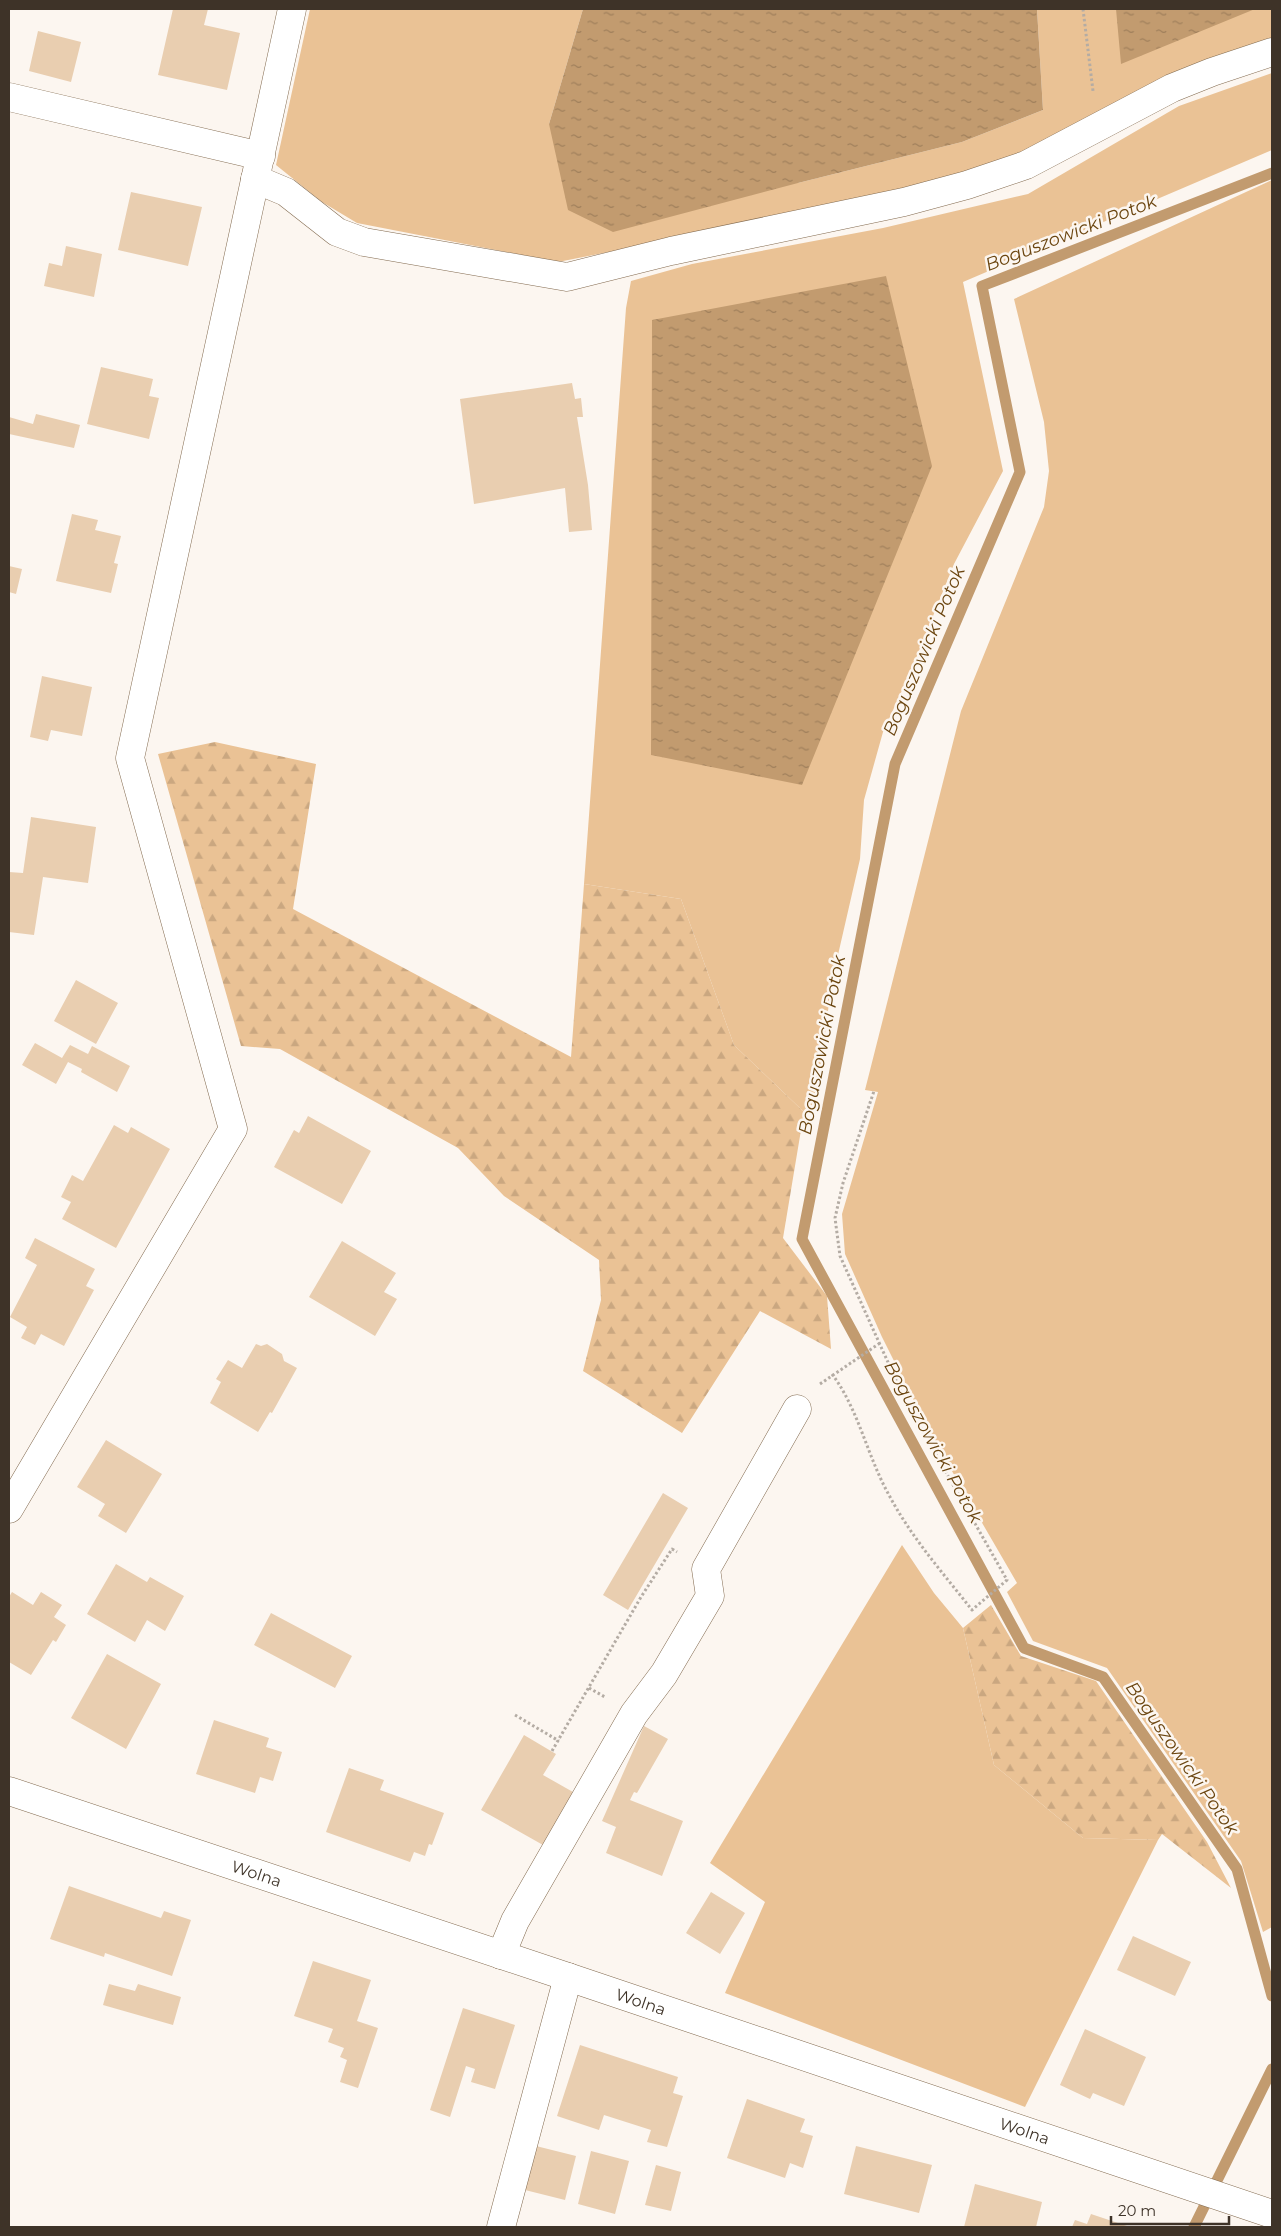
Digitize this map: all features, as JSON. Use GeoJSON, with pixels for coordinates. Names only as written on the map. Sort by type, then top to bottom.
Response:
{"type":"FeatureCollection","features":[{"type":"Feature","properties":{"kind":"street"},"geometry":{"type":"LineString","coordinates":[[9,1508],[233,1129],[130,758],[292,9]]}},
{"type":"Feature","properties":{"kind":"street"},"geometry":{"type":"LineString","coordinates":[[9,97],[258,167],[286,192],[337,232],[364,242],[567,277],[671,251],[904,202],[967,185],[1026,165],[1093,132],[1172,88],[1212,72],[1272,52]]}},
{"type":"Feature","properties":{"kind":"street"},"geometry":{"type":"LineString","coordinates":[[501,1955],[515,1920],[634,1714],[664,1674],[710,1596],[706,1569],[797,1409]]}},
{"type":"Feature","properties":{"kind":"street","name":"Wolna"},"geometry":{"type":"LineString","coordinates":[[9,1791],[1272,2214]]}},
{"type":"Feature","properties":{"kind":"street"},"geometry":{"type":"LineString","coordinates":[[501,2227],[568,1977]]}},
{"type":"Feature","properties":{"kind":"path"},"geometry":{"type":"LineString","coordinates":[[1083,9],[1093,88],[1093,132]]}},
{"type":"Feature","properties":{"kind":"path"},"geometry":{"type":"LineString","coordinates":[[874,1091],[843,1183],[834,1218],[840,1256],[880,1343],[905,1400],[1007,1580],[972,1610],[919,1542],[888,1495],[844,1390],[832,1374],[880,1343]]}},
{"type":"Feature","properties":{"kind":"path"},"geometry":{"type":"LineString","coordinates":[[552,1751],[641,1597]]}},
{"type":"Feature","properties":{"kind":"path"},"geometry":{"type":"LineString","coordinates":[[515,1715],[559,1741]]}},
{"type":"Feature","properties":{"kind":"green space"},"geometry":{"type":"Polygon","coordinates":[[[310,9],[583,9],[549,124],[798,183],[962,142],[1043,110],[1037,9],[1272,9],[1272,44],[1055,140],[957,178],[730,228],[558,262],[357,223],[322,202],[276,165],[310,9]]]}},
{"type":"Feature","properties":{"kind":"green space"},"geometry":{"type":"Polygon","coordinates":[[[1272,73],[1272,150],[963,282],[1003,471],[954,564],[910,673],[883,732],[864,800],[860,859],[832,981],[816,1101],[804,1112],[734,1045],[681,899],[584,884],[626,308],[631,281],[692,264],[883,228],[1028,194],[1179,106],[1272,73]]]}},
{"type":"Feature","properties":{"kind":"green space"},"geometry":{"type":"Polygon","coordinates":[[[1272,180],[1272,1927],[1263,1932],[1241,1861],[1107,1668],[1033,1641],[1007,1592],[1017,1583],[931,1435],[882,1337],[845,1254],[842,1214],[878,1092],[865,1090],[961,711],[1044,507],[1049,471],[1044,422],[1014,299],[1272,180]]]}},
{"type":"Feature","properties":{"kind":"green space"},"geometry":{"type":"Polygon","coordinates":[[[215,742],[316,764],[293,909],[571,1057],[584,884],[681,899],[734,1045],[804,1112],[783,1238],[827,1296],[831,1349],[760,1311],[682,1433],[583,1371],[601,1300],[599,1260],[504,1196],[458,1148],[280,1049],[241,1046],[158,754],[215,742]]]}},
{"type":"Feature","properties":{"kind":"green space"},"geometry":{"type":"Polygon","coordinates":[[[902,1545],[934,1593],[963,1628],[994,1765],[1083,1838],[1158,1840],[1025,2107],[725,1993],[765,1902],[710,1863],[902,1545]]]}},
{"type":"Feature","properties":{"kind":"green space"},"geometry":{"type":"Polygon","coordinates":[[[991,1605],[1021,1656],[1096,1681],[1207,1842],[1231,1888],[1162,1834],[1158,1840],[1083,1838],[994,1765],[963,1628],[991,1605]]]}},
{"type":"Feature","properties":{"kind":"water"},"geometry":{"type":"Polygon","coordinates":[[[583,9],[1037,9],[1043,110],[962,142],[613,232],[568,210],[549,124],[583,9]]]}},
{"type":"Feature","properties":{"kind":"water"},"geometry":{"type":"Polygon","coordinates":[[[1116,9],[1255,9],[1121,64],[1116,9]]]}},
{"type":"Feature","properties":{"kind":"water"},"geometry":{"type":"Polygon","coordinates":[[[886,276],[932,466],[802,785],[651,755],[652,320],[886,276]]]}},
{"type":"Feature","properties":{"kind":"building"},"geometry":{"type":"Polygon","coordinates":[[[173,9],[208,9],[204,25],[240,33],[227,90],[158,75],[173,9]]]}},
{"type":"Feature","properties":{"kind":"building"},"geometry":{"type":"Polygon","coordinates":[[[38,31],[81,42],[71,82],[29,71],[38,31]]]}},
{"type":"Feature","properties":{"kind":"building"},"geometry":{"type":"Polygon","coordinates":[[[131,192],[202,207],[188,266],[118,250],[131,192]]]}},
{"type":"Feature","properties":{"kind":"building"},"geometry":{"type":"Polygon","coordinates":[[[66,246],[102,254],[94,297],[44,286],[49,263],[62,266],[66,246]]]}},
{"type":"Feature","properties":{"kind":"building"},"geometry":{"type":"Polygon","coordinates":[[[101,367],[153,379],[149,396],[159,398],[149,439],[87,424],[101,367]]]}},
{"type":"Feature","properties":{"kind":"building"},"geometry":{"type":"Polygon","coordinates":[[[572,383],[575,399],[581,398],[583,417],[577,417],[588,485],[592,530],[569,532],[565,488],[474,504],[460,399],[572,383]]]}},
{"type":"Feature","properties":{"kind":"building"},"geometry":{"type":"Polygon","coordinates":[[[36,414],[80,425],[74,448],[9,434],[9,417],[33,424],[36,414]]]}},
{"type":"Feature","properties":{"kind":"building"},"geometry":{"type":"Polygon","coordinates":[[[72,514],[98,520],[95,530],[121,536],[114,563],[118,564],[111,593],[56,581],[72,514]]]}},
{"type":"Feature","properties":{"kind":"building"},"geometry":{"type":"Polygon","coordinates":[[[9,566],[22,569],[16,594],[9,592],[9,566]]]}},
{"type":"Feature","properties":{"kind":"building"},"geometry":{"type":"Polygon","coordinates":[[[42,676],[92,687],[82,736],[51,730],[48,741],[30,737],[42,676]]]}},
{"type":"Feature","properties":{"kind":"building"},"geometry":{"type":"Polygon","coordinates":[[[31,817],[96,827],[88,883],[43,877],[34,935],[9,932],[9,872],[23,873],[31,817]]]}},
{"type":"Feature","properties":{"kind":"building"},"geometry":{"type":"Polygon","coordinates":[[[76,980],[118,1003],[96,1044],[54,1021],[76,980]]]}},
{"type":"Feature","properties":{"kind":"building"},"geometry":{"type":"Polygon","coordinates":[[[35,1043],[62,1058],[70,1045],[88,1054],[92,1046],[130,1066],[117,1092],[81,1072],[82,1069],[68,1062],[56,1084],[22,1065],[35,1043]]]}},
{"type":"Feature","properties":{"kind":"building"},"geometry":{"type":"Polygon","coordinates":[[[308,1116],[371,1151],[342,1204],[274,1167],[294,1130],[299,1133],[308,1116]]]}},
{"type":"Feature","properties":{"kind":"building"},"geometry":{"type":"Polygon","coordinates":[[[114,1125],[128,1133],[131,1127],[170,1149],[116,1248],[62,1219],[71,1202],[61,1197],[72,1175],[83,1181],[114,1125]]]}},
{"type":"Feature","properties":{"kind":"building"},"geometry":{"type":"Polygon","coordinates":[[[35,1238],[95,1269],[86,1286],[94,1290],[64,1346],[41,1334],[35,1345],[21,1338],[27,1327],[10,1317],[37,1265],[25,1258],[35,1238]]]}},
{"type":"Feature","properties":{"kind":"building"},"geometry":{"type":"Polygon","coordinates":[[[342,1241],[396,1273],[384,1292],[397,1299],[375,1336],[309,1297],[342,1241]]]}},
{"type":"Feature","properties":{"kind":"building"},"geometry":{"type":"Polygon","coordinates":[[[256,1344],[261,1346],[267,1344],[282,1354],[284,1361],[297,1368],[272,1413],[270,1412],[258,1432],[210,1403],[221,1382],[216,1379],[228,1360],[242,1368],[256,1344]]]}},
{"type":"Feature","properties":{"kind":"building"},"geometry":{"type":"Polygon","coordinates":[[[106,1440],[162,1474],[126,1533],[98,1516],[105,1504],[77,1487],[106,1440]]]}},
{"type":"Feature","properties":{"kind":"building"},"geometry":{"type":"Polygon","coordinates":[[[663,1493],[688,1508],[628,1610],[603,1595],[663,1493]]]}},
{"type":"Feature","properties":{"kind":"building"},"geometry":{"type":"Polygon","coordinates":[[[116,1564],[147,1582],[150,1577],[184,1596],[165,1631],[147,1620],[135,1642],[87,1614],[116,1564]]]}},
{"type":"Feature","properties":{"kind":"building"},"geometry":{"type":"Polygon","coordinates":[[[12,1592],[33,1605],[41,1592],[62,1605],[54,1617],[66,1625],[56,1642],[53,1640],[31,1675],[9,1662],[9,1597],[12,1592]]]}},
{"type":"Feature","properties":{"kind":"building"},"geometry":{"type":"Polygon","coordinates":[[[271,1613],[352,1656],[335,1688],[254,1645],[271,1613]]]}},
{"type":"Feature","properties":{"kind":"building"},"geometry":{"type":"Polygon","coordinates":[[[107,1654],[161,1684],[126,1749],[71,1718],[107,1654]]]}},
{"type":"Feature","properties":{"kind":"building"},"geometry":{"type":"Polygon","coordinates":[[[214,1720],[269,1738],[266,1747],[282,1752],[273,1781],[260,1777],[255,1793],[196,1774],[214,1720]]]}},
{"type":"Feature","properties":{"kind":"building"},"geometry":{"type":"Polygon","coordinates":[[[644,1726],[668,1739],[637,1793],[634,1792],[630,1800],[683,1821],[662,1876],[606,1853],[616,1827],[602,1821],[644,1726]]]}},
{"type":"Feature","properties":{"kind":"building"},"geometry":{"type":"Polygon","coordinates":[[[524,1735],[556,1754],[543,1775],[573,1792],[543,1845],[481,1810],[524,1735]]]}},
{"type":"Feature","properties":{"kind":"building"},"geometry":{"type":"Polygon","coordinates":[[[349,1768],[384,1780],[380,1790],[444,1813],[432,1845],[429,1844],[425,1856],[414,1852],[410,1862],[326,1832],[349,1768]]]}},
{"type":"Feature","properties":{"kind":"building"},"geometry":{"type":"Polygon","coordinates":[[[69,1886],[161,1918],[164,1911],[191,1920],[172,1976],[105,1953],[104,1957],[50,1939],[69,1886]]]}},
{"type":"Feature","properties":{"kind":"building"},"geometry":{"type":"Polygon","coordinates":[[[711,1892],[745,1913],[720,1954],[686,1933],[711,1892]]]}},
{"type":"Feature","properties":{"kind":"building"},"geometry":{"type":"Polygon","coordinates":[[[1133,1936],[1191,1962],[1175,1996],[1117,1970],[1133,1936]]]}},
{"type":"Feature","properties":{"kind":"building"},"geometry":{"type":"Polygon","coordinates":[[[313,1961],[371,1980],[357,2021],[378,2028],[358,2088],[340,2082],[347,2060],[340,2057],[344,2048],[328,2042],[333,2029],[294,2016],[313,1961]]]}},
{"type":"Feature","properties":{"kind":"building"},"geometry":{"type":"Polygon","coordinates":[[[109,1984],[135,1991],[138,1984],[181,1997],[173,2025],[103,2005],[109,1984]]]}},
{"type":"Feature","properties":{"kind":"building"},"geometry":{"type":"Polygon","coordinates":[[[463,2008],[515,2025],[495,2089],[471,2082],[475,2069],[466,2066],[450,2117],[430,2110],[463,2008]]]}},
{"type":"Feature","properties":{"kind":"building"},"geometry":{"type":"Polygon","coordinates":[[[1085,2029],[1146,2057],[1124,2106],[1093,2093],[1090,2099],[1060,2085],[1085,2029]]]}},
{"type":"Feature","properties":{"kind":"building"},"geometry":{"type":"Polygon","coordinates":[[[580,2045],[678,2077],[673,2093],[683,2096],[667,2147],[647,2142],[651,2130],[604,2115],[599,2130],[557,2116],[580,2045]]]}},
{"type":"Feature","properties":{"kind":"building"},"geometry":{"type":"Polygon","coordinates":[[[747,2099],[805,2119],[800,2132],[813,2136],[803,2168],[790,2163],[785,2178],[727,2158],[747,2099]]]}},
{"type":"Feature","properties":{"kind":"building"},"geometry":{"type":"Polygon","coordinates":[[[536,2146],[576,2156],[565,2200],[525,2190],[536,2146]]]}},
{"type":"Feature","properties":{"kind":"building"},"geometry":{"type":"Polygon","coordinates":[[[856,2146],[932,2165],[919,2213],[844,2194],[856,2146]]]}},
{"type":"Feature","properties":{"kind":"building"},"geometry":{"type":"Polygon","coordinates":[[[591,2151],[629,2161],[615,2214],[578,2204],[591,2151]]]}},
{"type":"Feature","properties":{"kind":"building"},"geometry":{"type":"Polygon","coordinates":[[[656,2165],[681,2172],[671,2211],[645,2205],[656,2165]]]}},
{"type":"Feature","properties":{"kind":"building"},"geometry":{"type":"Polygon","coordinates":[[[975,2184],[1042,2202],[1036,2227],[964,2227],[975,2184]]]}},
{"type":"Feature","properties":{"kind":"building"},"geometry":{"type":"Polygon","coordinates":[[[1091,2214],[1130,2227],[1072,2227],[1075,2220],[1087,2224],[1091,2214]]]}},
{"type":"Feature","properties":{"kind":"waterway","name":"Boguszowicki Potok"},"geometry":{"type":"LineString","coordinates":[[1272,173],[982,286],[1020,472],[895,764],[802,1239],[1024,1648],[1103,1677],[1237,1869],[1272,1996]]}},
{"type":"Feature","properties":{"kind":"waterway","name":"Boguszowicki Potok"},"geometry":{"type":"LineString","coordinates":[[1194,2227],[1272,2069]]}}]}
